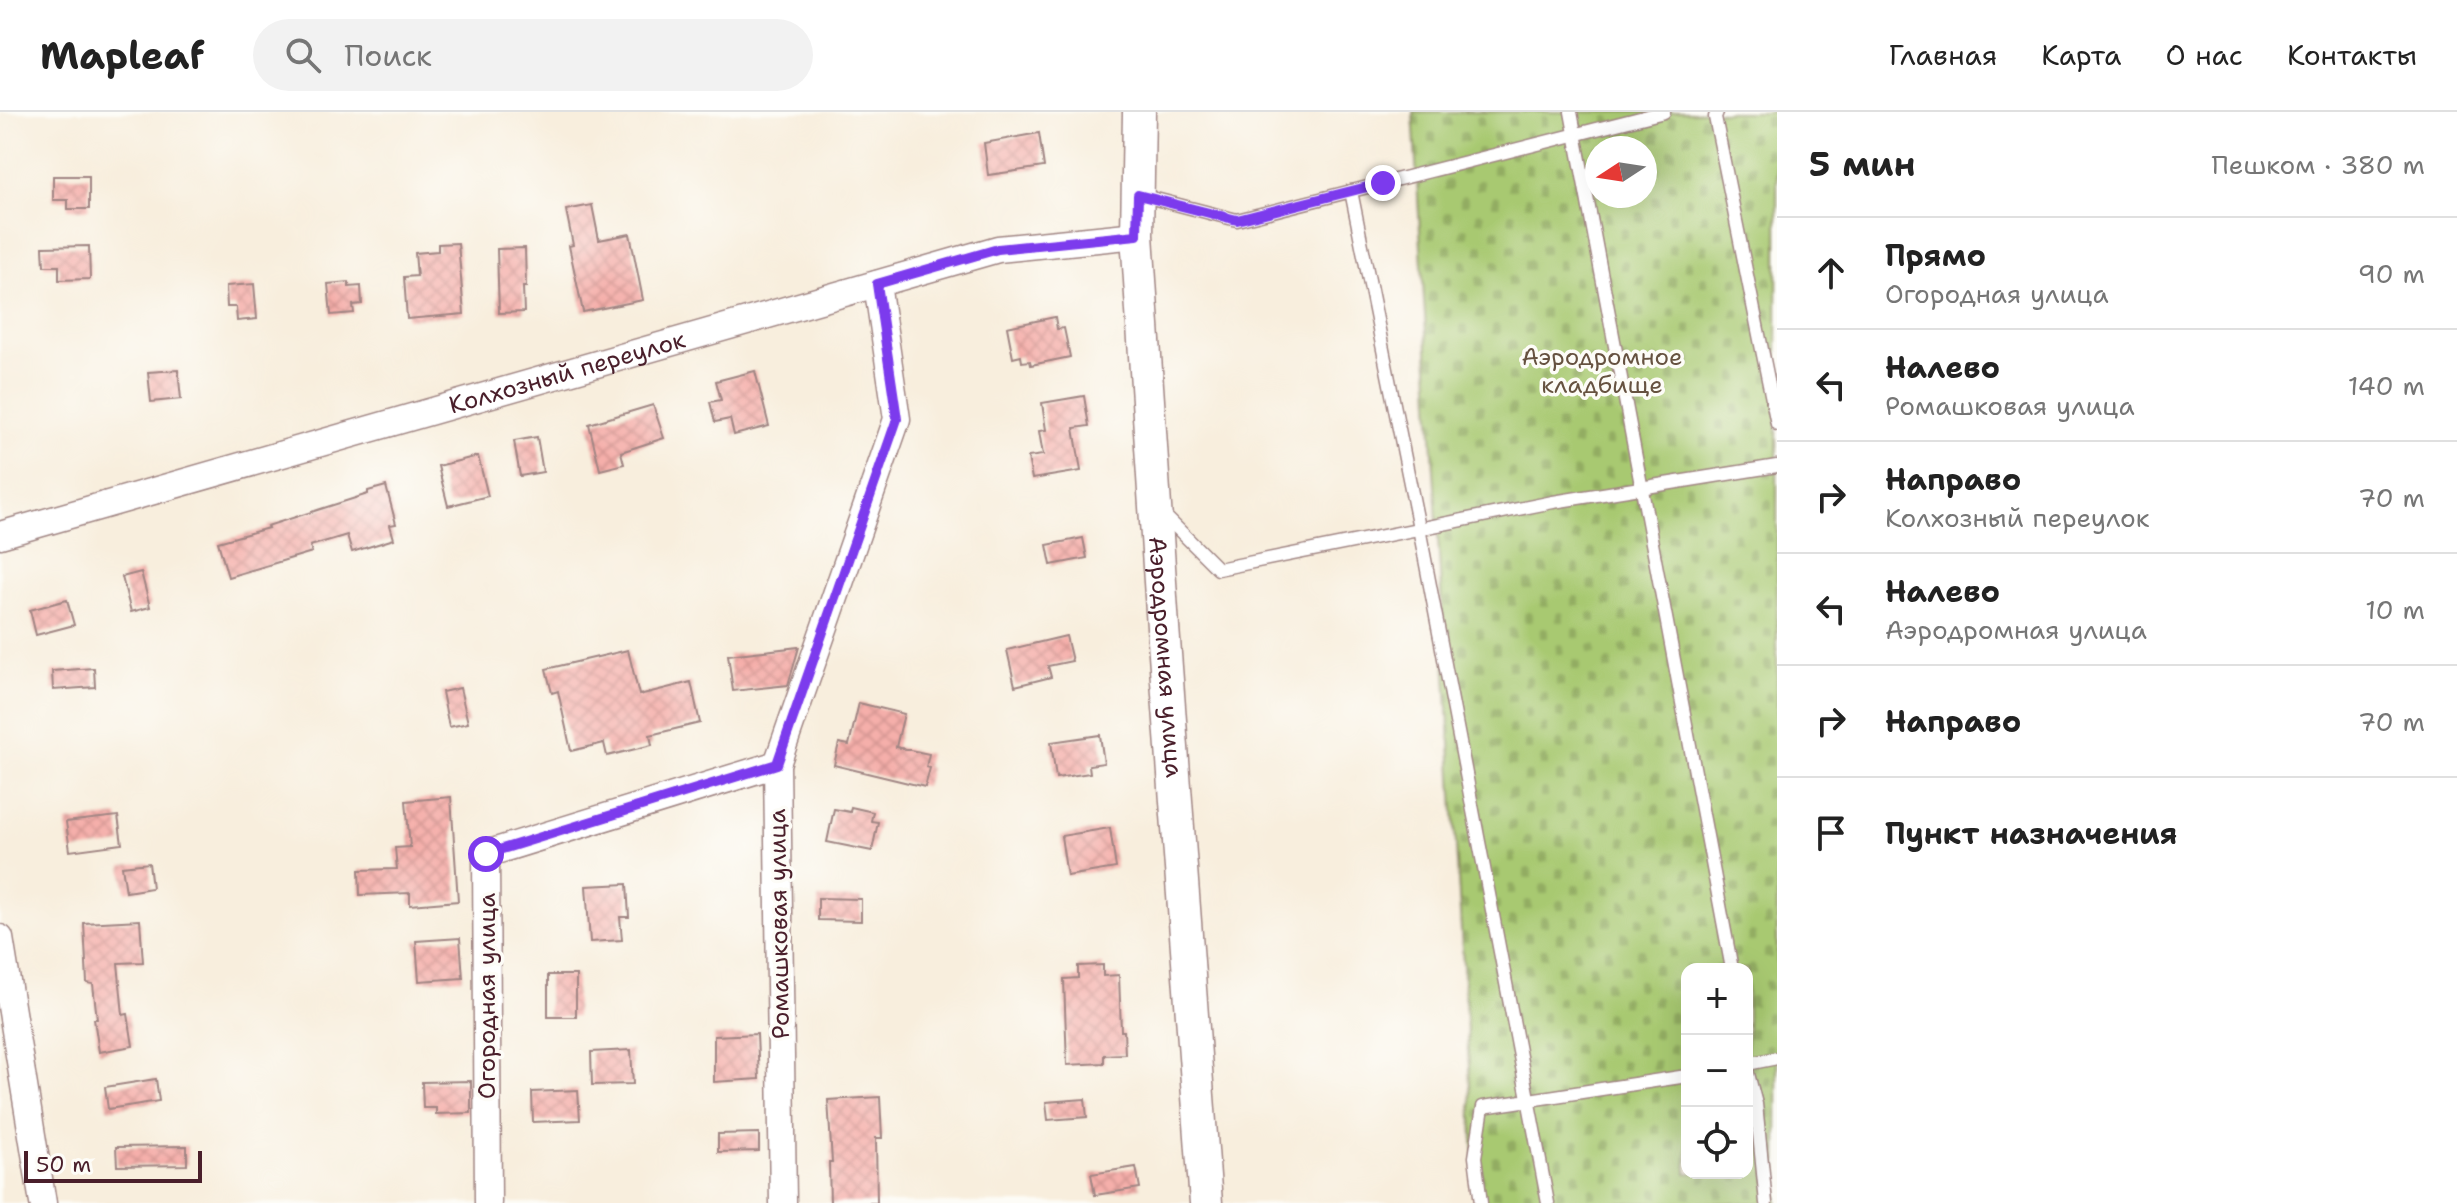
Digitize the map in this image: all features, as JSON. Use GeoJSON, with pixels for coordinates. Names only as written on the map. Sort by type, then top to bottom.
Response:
{"type":"FeatureCollection","features":[{"type":"Feature","properties":{"kind":"street","name":"Аэродромная улица"},"geometry":{"type":"LineString","coordinates":[[1139,112],[1137,235],[1206,1203]]}},
{"type":"Feature","properties":{"kind":"street","name":"Колхозный переулок"},"geometry":{"type":"LineString","coordinates":[[0,535],[998,249],[1137,235]]}},
{"type":"Feature","properties":{"kind":"street","name":"Ромашковая улица"},"geometry":{"type":"LineString","coordinates":[[783,1203],[777,764],[897,419],[877,284]]}},
{"type":"Feature","properties":{"kind":"street","name":"Огородная улица"},"geometry":{"type":"LineString","coordinates":[[488,1203],[486,854],[777,764]]}},
{"type":"Feature","properties":{"kind":"street"},"geometry":{"type":"LineString","coordinates":[[0,938],[43,1203]]}},
{"type":"Feature","properties":{"kind":"lane"},"geometry":{"type":"LineString","coordinates":[[1571,112],[1731,963]]}},
{"type":"Feature","properties":{"kind":"lane"},"geometry":{"type":"LineString","coordinates":[[1138,195],[1237,220],[1664,112]]}},
{"type":"Feature","properties":{"kind":"lane"},"geometry":{"type":"LineString","coordinates":[[1717,112],[1715,117],[1777,424]]}},
{"type":"Feature","properties":{"kind":"lane"},"geometry":{"type":"LineString","coordinates":[[1351,191],[1548,1203]]}},
{"type":"Feature","properties":{"kind":"lane"},"geometry":{"type":"LineString","coordinates":[[1155,505],[1218,569],[1553,502],[1777,466]]}},
{"type":"Feature","properties":{"kind":"lane"},"geometry":{"type":"LineString","coordinates":[[1753,1065],[1777,1058]]}},
{"type":"Feature","properties":{"kind":"lane"},"geometry":{"type":"LineString","coordinates":[[1481,1203],[1475,1157],[1483,1107],[1681,1077]]}},
{"type":"Feature","properties":{"kind":"lane"},"geometry":{"type":"LineString","coordinates":[[1753,1092],[1766,1203]]}},
{"type":"Feature","properties":{"kind":"green space","name":"Аэродромное кладбище"},"geometry":{"type":"Polygon","coordinates":[[[1413,112],[1777,112],[1777,1203],[1477,1203],[1413,112]]]}},
{"type":"Feature","properties":{"kind":"building"},"geometry":{"type":"Polygon","coordinates":[[[1039,133],[1044,167],[988,175],[984,143],[1039,133]]]}},
{"type":"Feature","properties":{"kind":"building"},"geometry":{"type":"Polygon","coordinates":[[[53,176],[89,176],[89,209],[68,209],[68,200],[53,200],[53,176]]]}},
{"type":"Feature","properties":{"kind":"building"},"geometry":{"type":"Polygon","coordinates":[[[592,205],[599,240],[630,234],[643,300],[583,312],[569,246],[573,245],[566,210],[592,205]]]}},
{"type":"Feature","properties":{"kind":"building"},"geometry":{"type":"Polygon","coordinates":[[[458,243],[464,314],[407,319],[404,277],[417,276],[415,253],[438,251],[438,244],[458,243]]]}},
{"type":"Feature","properties":{"kind":"building"},"geometry":{"type":"Polygon","coordinates":[[[89,246],[90,279],[59,280],[59,266],[44,266],[43,247],[89,246]]]}},
{"type":"Feature","properties":{"kind":"building"},"geometry":{"type":"Polygon","coordinates":[[[525,248],[524,312],[499,313],[497,249],[525,248]]]}},
{"type":"Feature","properties":{"kind":"building"},"geometry":{"type":"Polygon","coordinates":[[[349,282],[349,287],[361,286],[362,304],[353,305],[354,313],[331,315],[328,284],[349,282]]]}},
{"type":"Feature","properties":{"kind":"building"},"geometry":{"type":"Polygon","coordinates":[[[254,284],[257,319],[237,321],[236,307],[227,307],[226,286],[254,284]]]}},
{"type":"Feature","properties":{"kind":"building"},"geometry":{"type":"Polygon","coordinates":[[[1055,317],[1057,329],[1064,328],[1070,357],[1031,365],[1030,361],[1022,362],[1021,356],[1013,358],[1007,327],[1055,317]]]}},
{"type":"Feature","properties":{"kind":"building"},"geometry":{"type":"Polygon","coordinates":[[[178,370],[181,399],[151,402],[148,372],[178,370]]]}},
{"type":"Feature","properties":{"kind":"building"},"geometry":{"type":"Polygon","coordinates":[[[755,371],[769,426],[734,435],[730,419],[715,422],[710,402],[721,400],[716,381],[755,371]]]}},
{"type":"Feature","properties":{"kind":"building"},"geometry":{"type":"Polygon","coordinates":[[[1084,396],[1089,426],[1074,428],[1081,471],[1032,479],[1028,457],[1043,455],[1039,431],[1046,430],[1042,403],[1084,396]]]}},
{"type":"Feature","properties":{"kind":"building"},"geometry":{"type":"Polygon","coordinates":[[[653,405],[664,438],[621,452],[624,464],[600,470],[589,424],[653,405]]]}},
{"type":"Feature","properties":{"kind":"building"},"geometry":{"type":"Polygon","coordinates":[[[537,437],[543,472],[520,476],[514,441],[537,437]]]}},
{"type":"Feature","properties":{"kind":"building"},"geometry":{"type":"Polygon","coordinates":[[[478,456],[488,496],[448,506],[438,466],[478,456]]]}},
{"type":"Feature","properties":{"kind":"building"},"geometry":{"type":"Polygon","coordinates":[[[386,486],[396,524],[390,525],[394,539],[352,552],[347,535],[310,546],[312,552],[228,577],[218,542],[268,528],[386,486]]]}},
{"type":"Feature","properties":{"kind":"building"},"geometry":{"type":"Polygon","coordinates":[[[1083,538],[1087,558],[1051,565],[1047,545],[1083,538]]]}},
{"type":"Feature","properties":{"kind":"building"},"geometry":{"type":"Polygon","coordinates":[[[141,572],[150,607],[131,612],[122,577],[141,572]]]}},
{"type":"Feature","properties":{"kind":"building"},"geometry":{"type":"Polygon","coordinates":[[[67,600],[74,625],[36,635],[30,610],[67,600]]]}},
{"type":"Feature","properties":{"kind":"building"},"geometry":{"type":"Polygon","coordinates":[[[1066,636],[1072,661],[1048,666],[1051,677],[1015,686],[1007,650],[1066,636]]]}},
{"type":"Feature","properties":{"kind":"building"},"geometry":{"type":"Polygon","coordinates":[[[799,647],[788,685],[733,691],[728,655],[799,647]]]}},
{"type":"Feature","properties":{"kind":"building"},"geometry":{"type":"Polygon","coordinates":[[[628,650],[639,695],[691,682],[700,723],[650,735],[652,745],[607,756],[604,743],[571,751],[558,691],[552,693],[546,669],[628,650]]]}},
{"type":"Feature","properties":{"kind":"building"},"geometry":{"type":"Polygon","coordinates":[[[94,668],[95,687],[53,690],[52,671],[94,668]]]}},
{"type":"Feature","properties":{"kind":"building"},"geometry":{"type":"Polygon","coordinates":[[[460,688],[468,723],[449,727],[442,692],[460,688]]]}},
{"type":"Feature","properties":{"kind":"building"},"geometry":{"type":"Polygon","coordinates":[[[859,703],[904,714],[896,747],[929,754],[926,767],[930,768],[925,787],[834,765],[839,743],[849,745],[859,703]]]}},
{"type":"Feature","properties":{"kind":"building"},"geometry":{"type":"Polygon","coordinates":[[[1100,735],[1104,763],[1089,765],[1090,773],[1056,778],[1051,742],[1100,735]]]}},
{"type":"Feature","properties":{"kind":"building"},"geometry":{"type":"Polygon","coordinates":[[[451,797],[458,901],[410,905],[410,893],[360,895],[359,870],[397,869],[395,848],[410,847],[406,801],[451,797]]]}},
{"type":"Feature","properties":{"kind":"building"},"geometry":{"type":"Polygon","coordinates":[[[851,807],[873,812],[871,821],[878,822],[872,851],[827,842],[834,809],[850,812],[851,807]]]}},
{"type":"Feature","properties":{"kind":"building"},"geometry":{"type":"Polygon","coordinates":[[[118,816],[122,844],[70,851],[66,822],[118,816]]]}},
{"type":"Feature","properties":{"kind":"building"},"geometry":{"type":"Polygon","coordinates":[[[1110,828],[1116,868],[1067,876],[1061,836],[1110,828]]]}},
{"type":"Feature","properties":{"kind":"building"},"geometry":{"type":"Polygon","coordinates":[[[149,863],[152,888],[126,892],[122,866],[149,863]]]}},
{"type":"Feature","properties":{"kind":"building"},"geometry":{"type":"Polygon","coordinates":[[[627,884],[629,917],[620,917],[622,940],[590,942],[586,886],[627,884]]]}},
{"type":"Feature","properties":{"kind":"building"},"geometry":{"type":"Polygon","coordinates":[[[818,898],[861,899],[861,921],[818,920],[818,898]]]}},
{"type":"Feature","properties":{"kind":"building"},"geometry":{"type":"Polygon","coordinates":[[[140,920],[143,962],[118,963],[123,1015],[128,1014],[133,1046],[99,1052],[93,984],[87,983],[84,923],[140,920]]]}},
{"type":"Feature","properties":{"kind":"building"},"geometry":{"type":"Polygon","coordinates":[[[460,938],[463,978],[419,981],[416,941],[460,938]]]}},
{"type":"Feature","properties":{"kind":"building"},"geometry":{"type":"Polygon","coordinates":[[[1103,965],[1103,976],[1119,975],[1125,1054],[1104,1055],[1104,1063],[1067,1065],[1064,979],[1078,978],[1078,966],[1103,965]]]}},
{"type":"Feature","properties":{"kind":"building"},"geometry":{"type":"Polygon","coordinates":[[[548,975],[576,975],[576,1017],[548,1017],[548,975]]]}},
{"type":"Feature","properties":{"kind":"building"},"geometry":{"type":"Polygon","coordinates":[[[757,1034],[759,1079],[714,1082],[714,1036],[757,1034]]]}},
{"type":"Feature","properties":{"kind":"building"},"geometry":{"type":"Polygon","coordinates":[[[631,1050],[633,1084],[592,1085],[591,1052],[631,1050]]]}},
{"type":"Feature","properties":{"kind":"building"},"geometry":{"type":"Polygon","coordinates":[[[156,1079],[159,1101],[108,1109],[105,1087],[156,1079]]]}},
{"type":"Feature","properties":{"kind":"building"},"geometry":{"type":"Polygon","coordinates":[[[471,1081],[471,1113],[436,1114],[436,1108],[423,1108],[422,1082],[471,1081]]]}},
{"type":"Feature","properties":{"kind":"building"},"geometry":{"type":"Polygon","coordinates":[[[578,1090],[580,1120],[533,1122],[532,1092],[578,1090]]]}},
{"type":"Feature","properties":{"kind":"building"},"geometry":{"type":"Polygon","coordinates":[[[880,1097],[882,1138],[876,1138],[877,1203],[830,1203],[829,1162],[832,1162],[828,1100],[880,1097]]]}},
{"type":"Feature","properties":{"kind":"building"},"geometry":{"type":"Polygon","coordinates":[[[1085,1099],[1087,1117],[1048,1120],[1046,1102],[1085,1099]]]}},
{"type":"Feature","properties":{"kind":"building"},"geometry":{"type":"Polygon","coordinates":[[[759,1133],[759,1151],[718,1152],[718,1134],[759,1133]]]}},
{"type":"Feature","properties":{"kind":"building"},"geometry":{"type":"Polygon","coordinates":[[[187,1146],[187,1165],[117,1166],[116,1147],[187,1146]]]}},
{"type":"Feature","properties":{"kind":"building"},"geometry":{"type":"Polygon","coordinates":[[[1136,1167],[1140,1188],[1095,1195],[1091,1174],[1136,1167]]]}},
{"type":"Feature","properties":{"kind":"route"},"geometry":{"type":"LineString","coordinates":[[486,854],[777,764],[897,419],[877,284],[998,249],[1137,235],[1138,195],[1237,220],[1383,183]]}}]}
